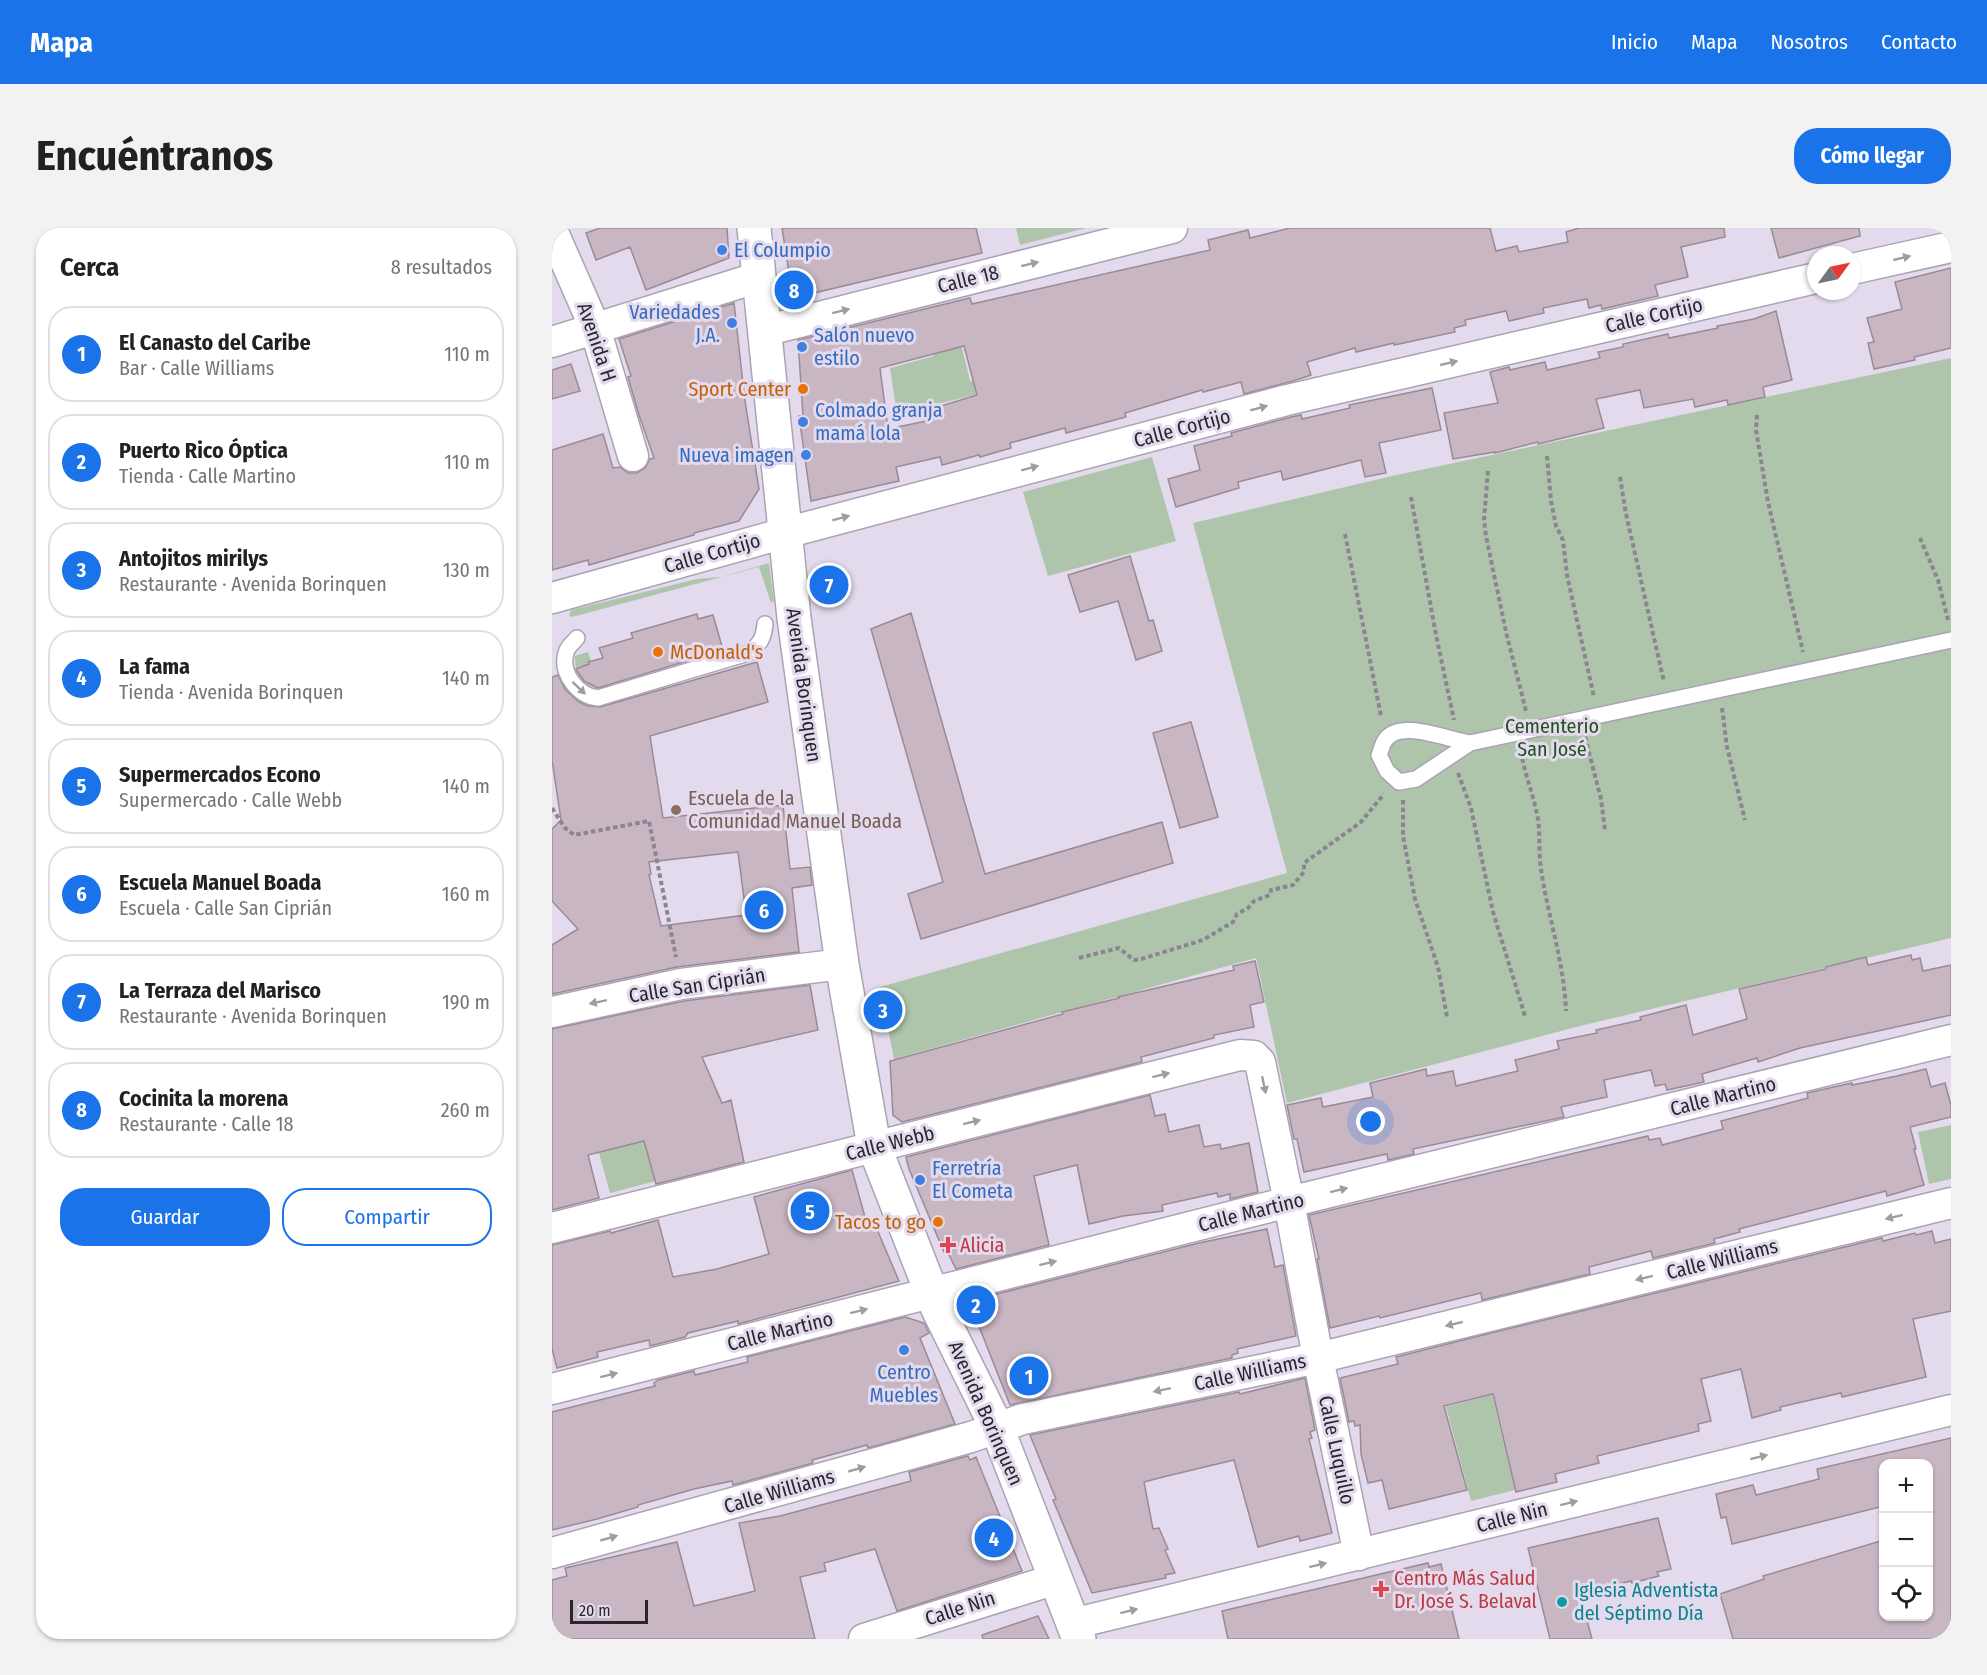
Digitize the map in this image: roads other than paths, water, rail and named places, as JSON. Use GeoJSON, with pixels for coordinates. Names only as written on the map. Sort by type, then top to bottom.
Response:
{"type":"FeatureCollection","features":[{"type":"Feature","properties":{"kind":"street","name":"Avenida Borinquen"},"geometry":{"type":"LineString","coordinates":[[754,228],[794,618],[842,964],[874,1146],[931,1292],[997,1428],[1075,1632]]}},
{"type":"Feature","properties":{"kind":"street","name":"Calle 18"},"geometry":{"type":"LineString","coordinates":[[764,331],[1172,228]]}},
{"type":"Feature","properties":{"kind":"street","name":"Avenida H"},"geometry":{"type":"LineString","coordinates":[[552,230],[595,328],[633,456]]}},
{"type":"Feature","properties":{"kind":"street"},"geometry":{"type":"LineString","coordinates":[[1861,267],[1951,247]]}},
{"type":"Feature","properties":{"kind":"street"},"geometry":{"type":"LineString","coordinates":[[552,342],[759,277]]}},
{"type":"Feature","properties":{"kind":"street","name":"Calle Cortijo"},"geometry":{"type":"LineString","coordinates":[[552,598],[785,533],[1287,400],[1807,280]]}},
{"type":"Feature","properties":{"kind":"street","name":"Calle San Ciprián"},"geometry":{"type":"LineString","coordinates":[[552,1012],[681,984],[842,964]]}},
{"type":"Feature","properties":{"kind":"street","name":"Calle Martino"},"geometry":{"type":"LineString","coordinates":[[552,1389],[1289,1202],[1951,1040]]}},
{"type":"Feature","properties":{"kind":"street","name":"Calle Luquillo"},"geometry":{"type":"LineString","coordinates":[[1228,1058],[1250,1054],[1260,1062],[1359,1555]]}},
{"type":"Feature","properties":{"kind":"street","name":"Calle Webb"},"geometry":{"type":"LineString","coordinates":[[552,1228],[1228,1058]]}},
{"type":"Feature","properties":{"kind":"street","name":"Calle Williams"},"geometry":{"type":"LineString","coordinates":[[552,1553],[1023,1419],[1318,1358],[1951,1203]]}},
{"type":"Feature","properties":{"kind":"street","name":"Calle Nin"},"geometry":{"type":"LineString","coordinates":[[1075,1632],[1359,1555],[1951,1410]]}},
{"type":"Feature","properties":{"kind":"street","name":"Calle Nin"},"geometry":{"type":"LineString","coordinates":[[864,1639],[1056,1579]]}},
{"type":"Feature","properties":{"kind":"lane"},"geometry":{"type":"LineString","coordinates":[[577,638],[563,649],[569,676],[576,688],[591,697],[598,698],[748,653],[757,647],[762,639],[765,624]]}},
{"type":"Feature","properties":{"kind":"lane"},"geometry":{"type":"LineString","coordinates":[[1464,742],[1450,756],[1416,779],[1400,780],[1387,771],[1379,755],[1384,740],[1392,732],[1410,730],[1464,742],[1809,670],[1950,632]]}},
{"type":"Feature","properties":{"kind":"place","name":"El Columpio"},"geometry":{"type":"Point","coordinates":[722,250]}},
{"type":"Feature","properties":{"kind":"place","name":"Cocinita la morena"},"geometry":{"type":"Point","coordinates":[794,290]}},
{"type":"Feature","properties":{"kind":"place","name":"Variedades J.A."},"geometry":{"type":"Point","coordinates":[732,323]}},
{"type":"Feature","properties":{"kind":"place","name":"Salón nuevo estilo"},"geometry":{"type":"Point","coordinates":[802,347]}},
{"type":"Feature","properties":{"kind":"place","name":"Sport Center"},"geometry":{"type":"Point","coordinates":[803,389]}},
{"type":"Feature","properties":{"kind":"place","name":"Colmado granja mamá lola"},"geometry":{"type":"Point","coordinates":[803,422]}},
{"type":"Feature","properties":{"kind":"place","name":"Nueva imagen"},"geometry":{"type":"Point","coordinates":[806,455]}},
{"type":"Feature","properties":{"kind":"place","name":"La Terraza del Marisco"},"geometry":{"type":"Point","coordinates":[829,585]}},
{"type":"Feature","properties":{"kind":"place","name":"McDonald's"},"geometry":{"type":"Point","coordinates":[658,652]}},
{"type":"Feature","properties":{"kind":"place","name":"Escuela de la Comunidad Manuel Boada"},"geometry":{"type":"Point","coordinates":[676,810]}},
{"type":"Feature","properties":{"kind":"place","name":"Escuela Manuel Boada"},"geometry":{"type":"Point","coordinates":[764,910]}},
{"type":"Feature","properties":{"kind":"place","name":"Antojitos mirilys"},"geometry":{"type":"Point","coordinates":[883,1010]}},
{"type":"Feature","properties":{"kind":"place","name":"Ferretría El Cometa"},"geometry":{"type":"Point","coordinates":[920,1180]}},
{"type":"Feature","properties":{"kind":"place","name":"Supermercados Econo"},"geometry":{"type":"Point","coordinates":[810,1211]}},
{"type":"Feature","properties":{"kind":"place","name":"Tacos to go"},"geometry":{"type":"Point","coordinates":[938,1222]}},
{"type":"Feature","properties":{"kind":"place","name":"Alicia"},"geometry":{"type":"Point","coordinates":[948,1245]}},
{"type":"Feature","properties":{"kind":"place","name":"Puerto Rico Óptica"},"geometry":{"type":"Point","coordinates":[976,1305]}},
{"type":"Feature","properties":{"kind":"place","name":"Centro Muebles"},"geometry":{"type":"Point","coordinates":[904,1350]}},
{"type":"Feature","properties":{"kind":"place","name":"El Canasto del Caribe"},"geometry":{"type":"Point","coordinates":[1029,1376]}},
{"type":"Feature","properties":{"kind":"place","name":"La fama"},"geometry":{"type":"Point","coordinates":[994,1538]}},
{"type":"Feature","properties":{"kind":"place","name":"Centro Más Salud Dr. José S. Belaval"},"geometry":{"type":"Point","coordinates":[1381,1589]}},
{"type":"Feature","properties":{"kind":"place","name":"Iglesia Adventista del Séptimo Día"},"geometry":{"type":"Point","coordinates":[1562,1602]}},
{"type":"Feature","properties":{"kind":"park label","name":"Cementerio San José"},"geometry":{"type":"Point","coordinates":[1552,738]}}]}
